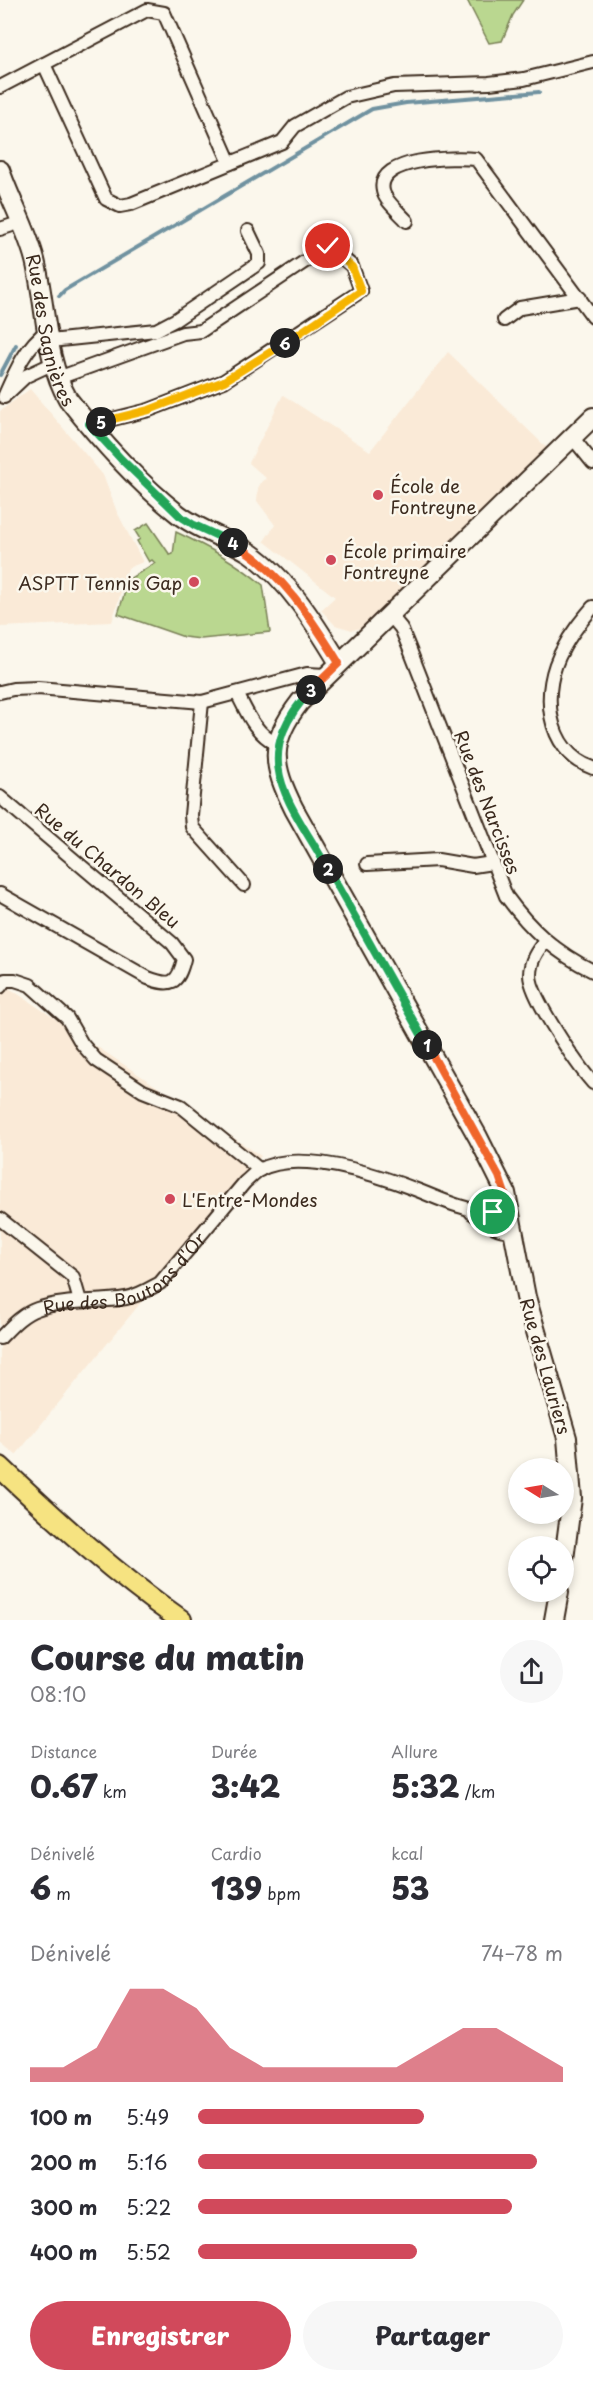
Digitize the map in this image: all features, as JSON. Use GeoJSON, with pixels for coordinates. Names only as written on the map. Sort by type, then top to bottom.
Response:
{"type":"FeatureCollection","features":[{"type":"Feature","properties":{"kind":"main road","name":"Rue des Sagnières"},"geometry":{"type":"LineString","coordinates":[[0,170],[22,222],[39,278],[56,370],[68,399],[121,459],[180,516],[241,547],[285,585],[339,663]]}},
{"type":"Feature","properties":{"kind":"main road"},"geometry":{"type":"LineString","coordinates":[[510,1209],[499,1176],[478,1137],[290,802],[278,772],[276,758],[278,745],[293,711],[326,675],[593,417]]}},
{"type":"Feature","properties":{"kind":"main road","name":"Rue des Lauriers"},"geometry":{"type":"LineString","coordinates":[[510,1209],[526,1297],[567,1438],[572,1498],[567,1536]]}},
{"type":"Feature","properties":{"kind":"main road"},"geometry":{"type":"LineString","coordinates":[[0,1467],[86,1544],[181,1620]]}},
{"type":"Feature","properties":{"kind":"main road"},"geometry":{"type":"LineString","coordinates":[[554,1620],[557,1602]]}},
{"type":"Feature","properties":{"kind":"street"},"geometry":{"type":"LineString","coordinates":[[0,87],[147,10],[164,13],[230,163]]}},
{"type":"Feature","properties":{"kind":"street"},"geometry":{"type":"LineString","coordinates":[[44,64],[106,199],[120,206],[131,204],[282,142],[295,126],[346,97],[394,86],[524,79],[593,62]]}},
{"type":"Feature","properties":{"kind":"street"},"geometry":{"type":"LineString","coordinates":[[407,221],[383,194],[383,183],[388,174],[407,163],[476,159],[593,317]]}},
{"type":"Feature","properties":{"kind":"street"},"geometry":{"type":"LineString","coordinates":[[0,229],[22,222]]}},
{"type":"Feature","properties":{"kind":"street"},"geometry":{"type":"LineString","coordinates":[[2,398],[27,352],[39,337],[156,330],[175,321],[259,263],[259,254],[248,231]]}},
{"type":"Feature","properties":{"kind":"street"},"geometry":{"type":"LineString","coordinates":[[2,398],[26,375],[56,370],[183,333],[201,331],[328,246],[352,267],[361,291],[224,381],[149,410],[89,424]]}},
{"type":"Feature","properties":{"kind":"street"},"geometry":{"type":"LineString","coordinates":[[504,320],[520,308],[580,298]]}},
{"type":"Feature","properties":{"kind":"street"},"geometry":{"type":"LineString","coordinates":[[572,437],[593,463]]}},
{"type":"Feature","properties":{"kind":"street"},"geometry":{"type":"LineString","coordinates":[[593,607],[562,650],[550,690],[550,712],[555,732],[565,750],[579,763],[593,768]]}},
{"type":"Feature","properties":{"kind":"street","name":"Rue des Narcisses"},"geometry":{"type":"LineString","coordinates":[[390,615],[401,628],[506,896],[521,917],[545,941],[559,952],[593,971]]}},
{"type":"Feature","properties":{"kind":"street"},"geometry":{"type":"LineString","coordinates":[[0,692],[38,688],[202,702],[307,674],[326,675]]}},
{"type":"Feature","properties":{"kind":"street"},"geometry":{"type":"LineString","coordinates":[[237,693],[254,727],[266,739],[278,745]]}},
{"type":"Feature","properties":{"kind":"street"},"geometry":{"type":"LineString","coordinates":[[202,702],[190,815],[192,827],[244,885]]}},
{"type":"Feature","properties":{"kind":"street","name":"Rue du Chardon Bleu"},"geometry":{"type":"LineString","coordinates":[[0,797],[172,943],[184,959],[181,971],[177,979],[170,983],[160,983],[148,978],[0,894]]}},
{"type":"Feature","properties":{"kind":"street"},"geometry":{"type":"LineString","coordinates":[[367,864],[438,860],[473,866],[492,863]]}},
{"type":"Feature","properties":{"kind":"street"},"geometry":{"type":"LineString","coordinates":[[545,941],[535,955],[532,964],[530,975],[533,988],[549,1019],[593,1083]]}},
{"type":"Feature","properties":{"kind":"street"},"geometry":{"type":"LineString","coordinates":[[0,987],[5,980],[15,980],[30,985],[67,1018],[82,1044],[96,1060],[143,1091],[181,1106],[260,1170]]}},
{"type":"Feature","properties":{"kind":"street","name":"Rue des Boutons d'Or"},"geometry":{"type":"LineString","coordinates":[[0,1338],[23,1317],[36,1309],[80,1301],[127,1298],[145,1292],[160,1283],[245,1182],[260,1170],[278,1164],[314,1163],[354,1169],[380,1176],[467,1210],[494,1226],[507,1231],[513,1230]]}},
{"type":"Feature","properties":{"kind":"street","name":"Rue des Boutons d'Or"},"geometry":{"type":"LineString","coordinates":[[467,1210],[493,1212],[510,1209]]}},
{"type":"Feature","properties":{"kind":"street"},"geometry":{"type":"LineString","coordinates":[[0,1219],[73,1277],[80,1301]]}},
{"type":"Feature","properties":{"kind":"shaded area","name":"École de Fontreyne"},"geometry":{"type":"Polygon","coordinates":[[[448,352],[547,448],[362,628],[352,630],[335,625],[321,610],[335,597],[264,541],[275,525],[257,501],[258,488],[262,481],[267,479],[249,463],[283,395],[370,451],[448,352]]]}},
{"type":"Feature","properties":{"kind":"shaded area"},"geometry":{"type":"Polygon","coordinates":[[[30,389],[103,475],[117,512],[143,562],[128,568],[112,622],[0,627],[0,411],[30,389]]]}},
{"type":"Feature","properties":{"kind":"shaded area"},"geometry":{"type":"Polygon","coordinates":[[[0,982],[261,1156],[16,1455],[0,1442],[0,982]]]}},
{"type":"Feature","properties":{"kind":"green space"},"geometry":{"type":"Polygon","coordinates":[[[467,0],[523,0],[513,15],[502,41],[489,43],[467,0]]]}},
{"type":"Feature","properties":{"kind":"green space","name":"ASPTT Tennis Gap"},"geometry":{"type":"Polygon","coordinates":[[[148,523],[170,555],[173,554],[176,532],[221,556],[263,585],[270,632],[201,639],[184,637],[118,614],[129,579],[155,563],[152,560],[149,562],[137,541],[140,539],[135,531],[148,523]]]}},
{"type":"Feature","properties":{"kind":"waterway"},"geometry":{"type":"LineString","coordinates":[[59,296],[65,290],[372,109],[406,103],[539,92]]}},
{"type":"Feature","properties":{"kind":"waterway"},"geometry":{"type":"LineString","coordinates":[[0,375],[16,345]]}},
{"type":"Feature","properties":{"kind":"place","name":"École de Fontreyne"},"geometry":{"type":"Point","coordinates":[378,495]}},
{"type":"Feature","properties":{"kind":"place","name":"École primaire Fontreyne"},"geometry":{"type":"Point","coordinates":[331,560]}},
{"type":"Feature","properties":{"kind":"place","name":"ASPTT Tennis Gap"},"geometry":{"type":"Point","coordinates":[194,582]}},
{"type":"Feature","properties":{"kind":"place","name":"L'Entre-Mondes"},"geometry":{"type":"Point","coordinates":[170,1199]}},
{"type":"Feature","properties":{"kind":"route"},"geometry":{"type":"LineString","coordinates":[[328,246],[352,267],[361,291],[276,349],[224,381],[149,410],[89,424],[121,459],[180,516],[241,547],[285,585],[339,663],[300,702],[285,725],[276,758],[278,772],[294,809],[499,1176],[510,1209],[493,1212]]}}]}
